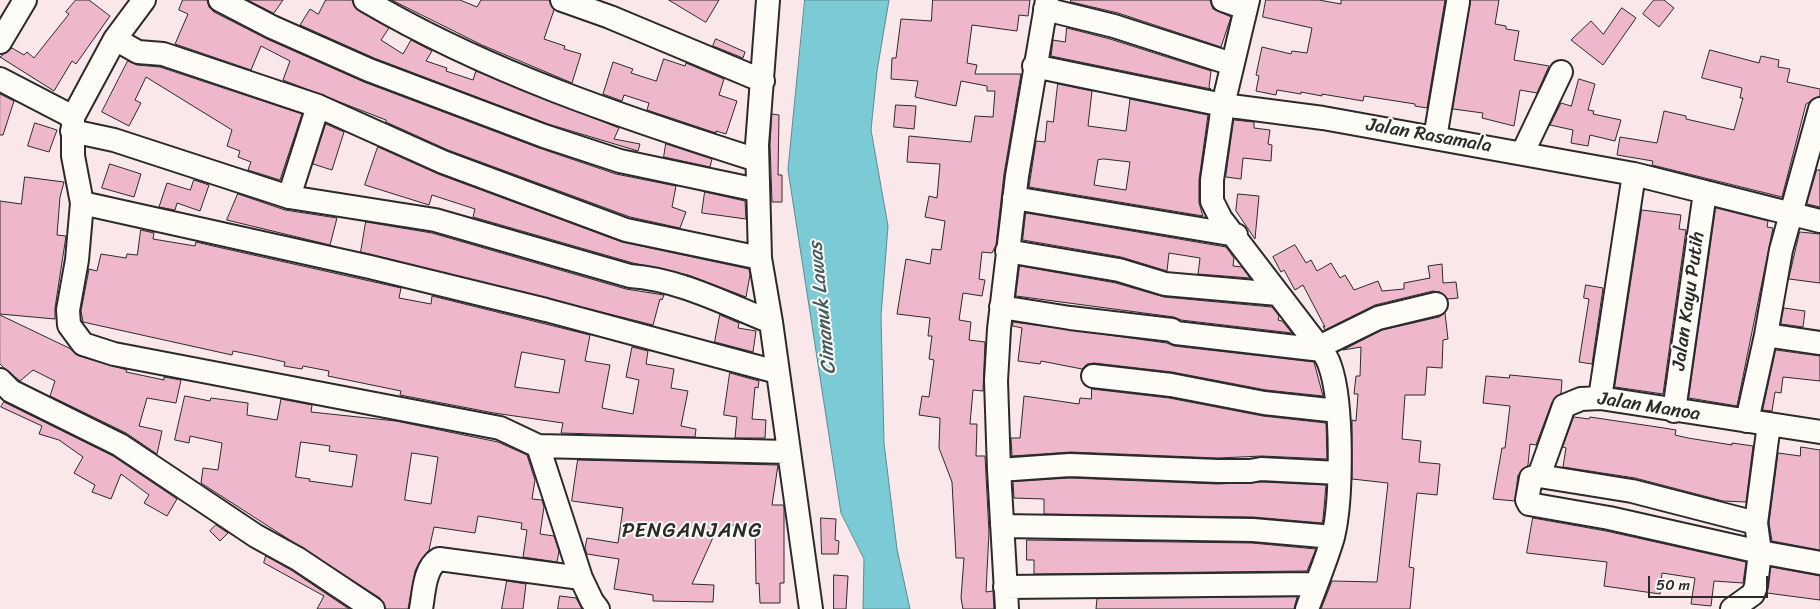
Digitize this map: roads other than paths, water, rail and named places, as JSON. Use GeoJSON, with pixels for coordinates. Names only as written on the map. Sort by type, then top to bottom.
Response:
{"type":"FeatureCollection","features":[{"type":"Feature","properties":{"kind":"street"},"geometry":{"type":"LineString","coordinates":[[0,42],[25,0]]}},
{"type":"Feature","properties":{"kind":"street"},"geometry":{"type":"LineString","coordinates":[[144,0],[115,39],[73,124],[73,156],[82,203],[78,260],[68,310],[69,325],[84,344],[114,354],[500,428],[538,446],[788,452]]}},
{"type":"Feature","properties":{"kind":"street"},"geometry":{"type":"LineString","coordinates":[[220,0],[272,28],[369,70],[544,136],[620,161],[757,190]]}},
{"type":"Feature","properties":{"kind":"street"},"geometry":{"type":"LineString","coordinates":[[365,0],[438,40],[472,56],[633,120],[757,160]]}},
{"type":"Feature","properties":{"kind":"street"},"geometry":{"type":"LineString","coordinates":[[562,0],[610,17],[763,81]]}},
{"type":"Feature","properties":{"kind":"street"},"geometry":{"type":"LineString","coordinates":[[1223,0],[1247,4],[1223,105],[1212,180],[1212,201],[1222,219],[1320,348],[1331,367],[1338,411],[1339,473],[1333,537],[1307,609]]}},
{"type":"Feature","properties":{"kind":"street"},"geometry":{"type":"LineString","coordinates":[[1435,138],[1458,2]]}},
{"type":"Feature","properties":{"kind":"street"},"geometry":{"type":"LineString","coordinates":[[760,4],[763,81],[757,160],[760,258],[771,322],[811,609]]}},
{"type":"Feature","properties":{"kind":"street"},"geometry":{"type":"LineString","coordinates":[[1007,609],[996,382],[1007,250],[1034,66],[1046,4],[1232,64]]}},
{"type":"Feature","properties":{"kind":"street"},"geometry":{"type":"LineString","coordinates":[[115,39],[138,52],[163,54],[318,106],[443,162],[626,230],[760,258]]}},
{"type":"Feature","properties":{"kind":"street","name":"Jalan Rasamala"},"geometry":{"type":"LineString","coordinates":[[1034,66],[1223,105],[1324,118],[1523,152],[1634,174],[1820,221]]}},
{"type":"Feature","properties":{"kind":"street"},"geometry":{"type":"LineString","coordinates":[[1523,152],[1560,72]]}},
{"type":"Feature","properties":{"kind":"street"},"geometry":{"type":"LineString","coordinates":[[0,79],[73,124],[114,140],[289,197],[435,220],[630,276],[647,277],[672,284],[771,322]]}},
{"type":"Feature","properties":{"kind":"street"},"geometry":{"type":"LineString","coordinates":[[289,197],[318,106]]}},
{"type":"Feature","properties":{"kind":"street"},"geometry":{"type":"LineString","coordinates":[[1732,609],[1752,594],[1756,586],[1760,552],[1756,523],[1758,423],[1766,335],[1781,250],[1820,109]]}},
{"type":"Feature","properties":{"kind":"street"},"geometry":{"type":"LineString","coordinates":[[1600,398],[1634,174]]}},
{"type":"Feature","properties":{"kind":"street","name":"Jalan Kayu Putih"},"geometry":{"type":"LineString","coordinates":[[1674,411],[1705,192]]}},
{"type":"Feature","properties":{"kind":"street"},"geometry":{"type":"LineString","coordinates":[[1014,198],[1236,235]]}},
{"type":"Feature","properties":{"kind":"street"},"geometry":{"type":"LineString","coordinates":[[82,203],[398,274],[546,310],[777,372]]}},
{"type":"Feature","properties":{"kind":"street"},"geometry":{"type":"LineString","coordinates":[[1007,250],[1119,270],[1165,284],[1278,294]]}},
{"type":"Feature","properties":{"kind":"street"},"geometry":{"type":"LineString","coordinates":[[1001,307],[1070,318],[1172,330],[1176,334],[1320,348],[1378,318],[1436,304]]}},
{"type":"Feature","properties":{"kind":"street"},"geometry":{"type":"LineString","coordinates":[[1766,335],[1820,342]]}},
{"type":"Feature","properties":{"kind":"street"},"geometry":{"type":"LineString","coordinates":[[1093,376],[1207,391],[1214,395],[1264,403],[1338,411]]}},
{"type":"Feature","properties":{"kind":"street"},"geometry":{"type":"LineString","coordinates":[[0,380],[11,391],[120,445],[256,536],[298,559],[373,609]]}},
{"type":"Feature","properties":{"kind":"street","name":"Jalan Manoa"},"geometry":{"type":"LineString","coordinates":[[1539,476],[1564,406],[1581,399],[1600,398],[1674,411],[1820,432]]}},
{"type":"Feature","properties":{"kind":"street"},"geometry":{"type":"LineString","coordinates":[[538,446],[581,578],[598,609]]}},
{"type":"Feature","properties":{"kind":"street"},"geometry":{"type":"LineString","coordinates":[[999,470],[1070,465],[1218,471],[1261,469],[1339,473]]}},
{"type":"Feature","properties":{"kind":"street"},"geometry":{"type":"LineString","coordinates":[[1756,523],[1632,491],[1539,476],[1531,478],[1527,500],[1529,504],[1609,518],[1760,552],[1820,563]]}},
{"type":"Feature","properties":{"kind":"street"},"geometry":{"type":"LineString","coordinates":[[1609,518],[1632,491]]}},
{"type":"Feature","properties":{"kind":"street"},"geometry":{"type":"LineString","coordinates":[[1002,526],[1253,530],[1333,537]]}},
{"type":"Feature","properties":{"kind":"street"},"geometry":{"type":"LineString","coordinates":[[420,609],[429,570],[432,563],[438,559],[450,558],[581,578]]}},
{"type":"Feature","properties":{"kind":"street"},"geometry":{"type":"LineString","coordinates":[[1005,587],[1316,584]]}},
{"type":"Feature","properties":{"kind":"water","name":"Cimanuk Lawas"},"geometry":{"type":"Polygon","coordinates":[[[805,0],[889,0],[877,71],[871,130],[888,226],[881,316],[884,443],[897,549],[910,609],[863,609],[864,559],[841,513],[788,170],[805,0]]]}},
{"type":"Feature","properties":{"kind":"district","name":"PENGANJANG"},"geometry":{"type":"Point","coordinates":[692,532]}}]}
